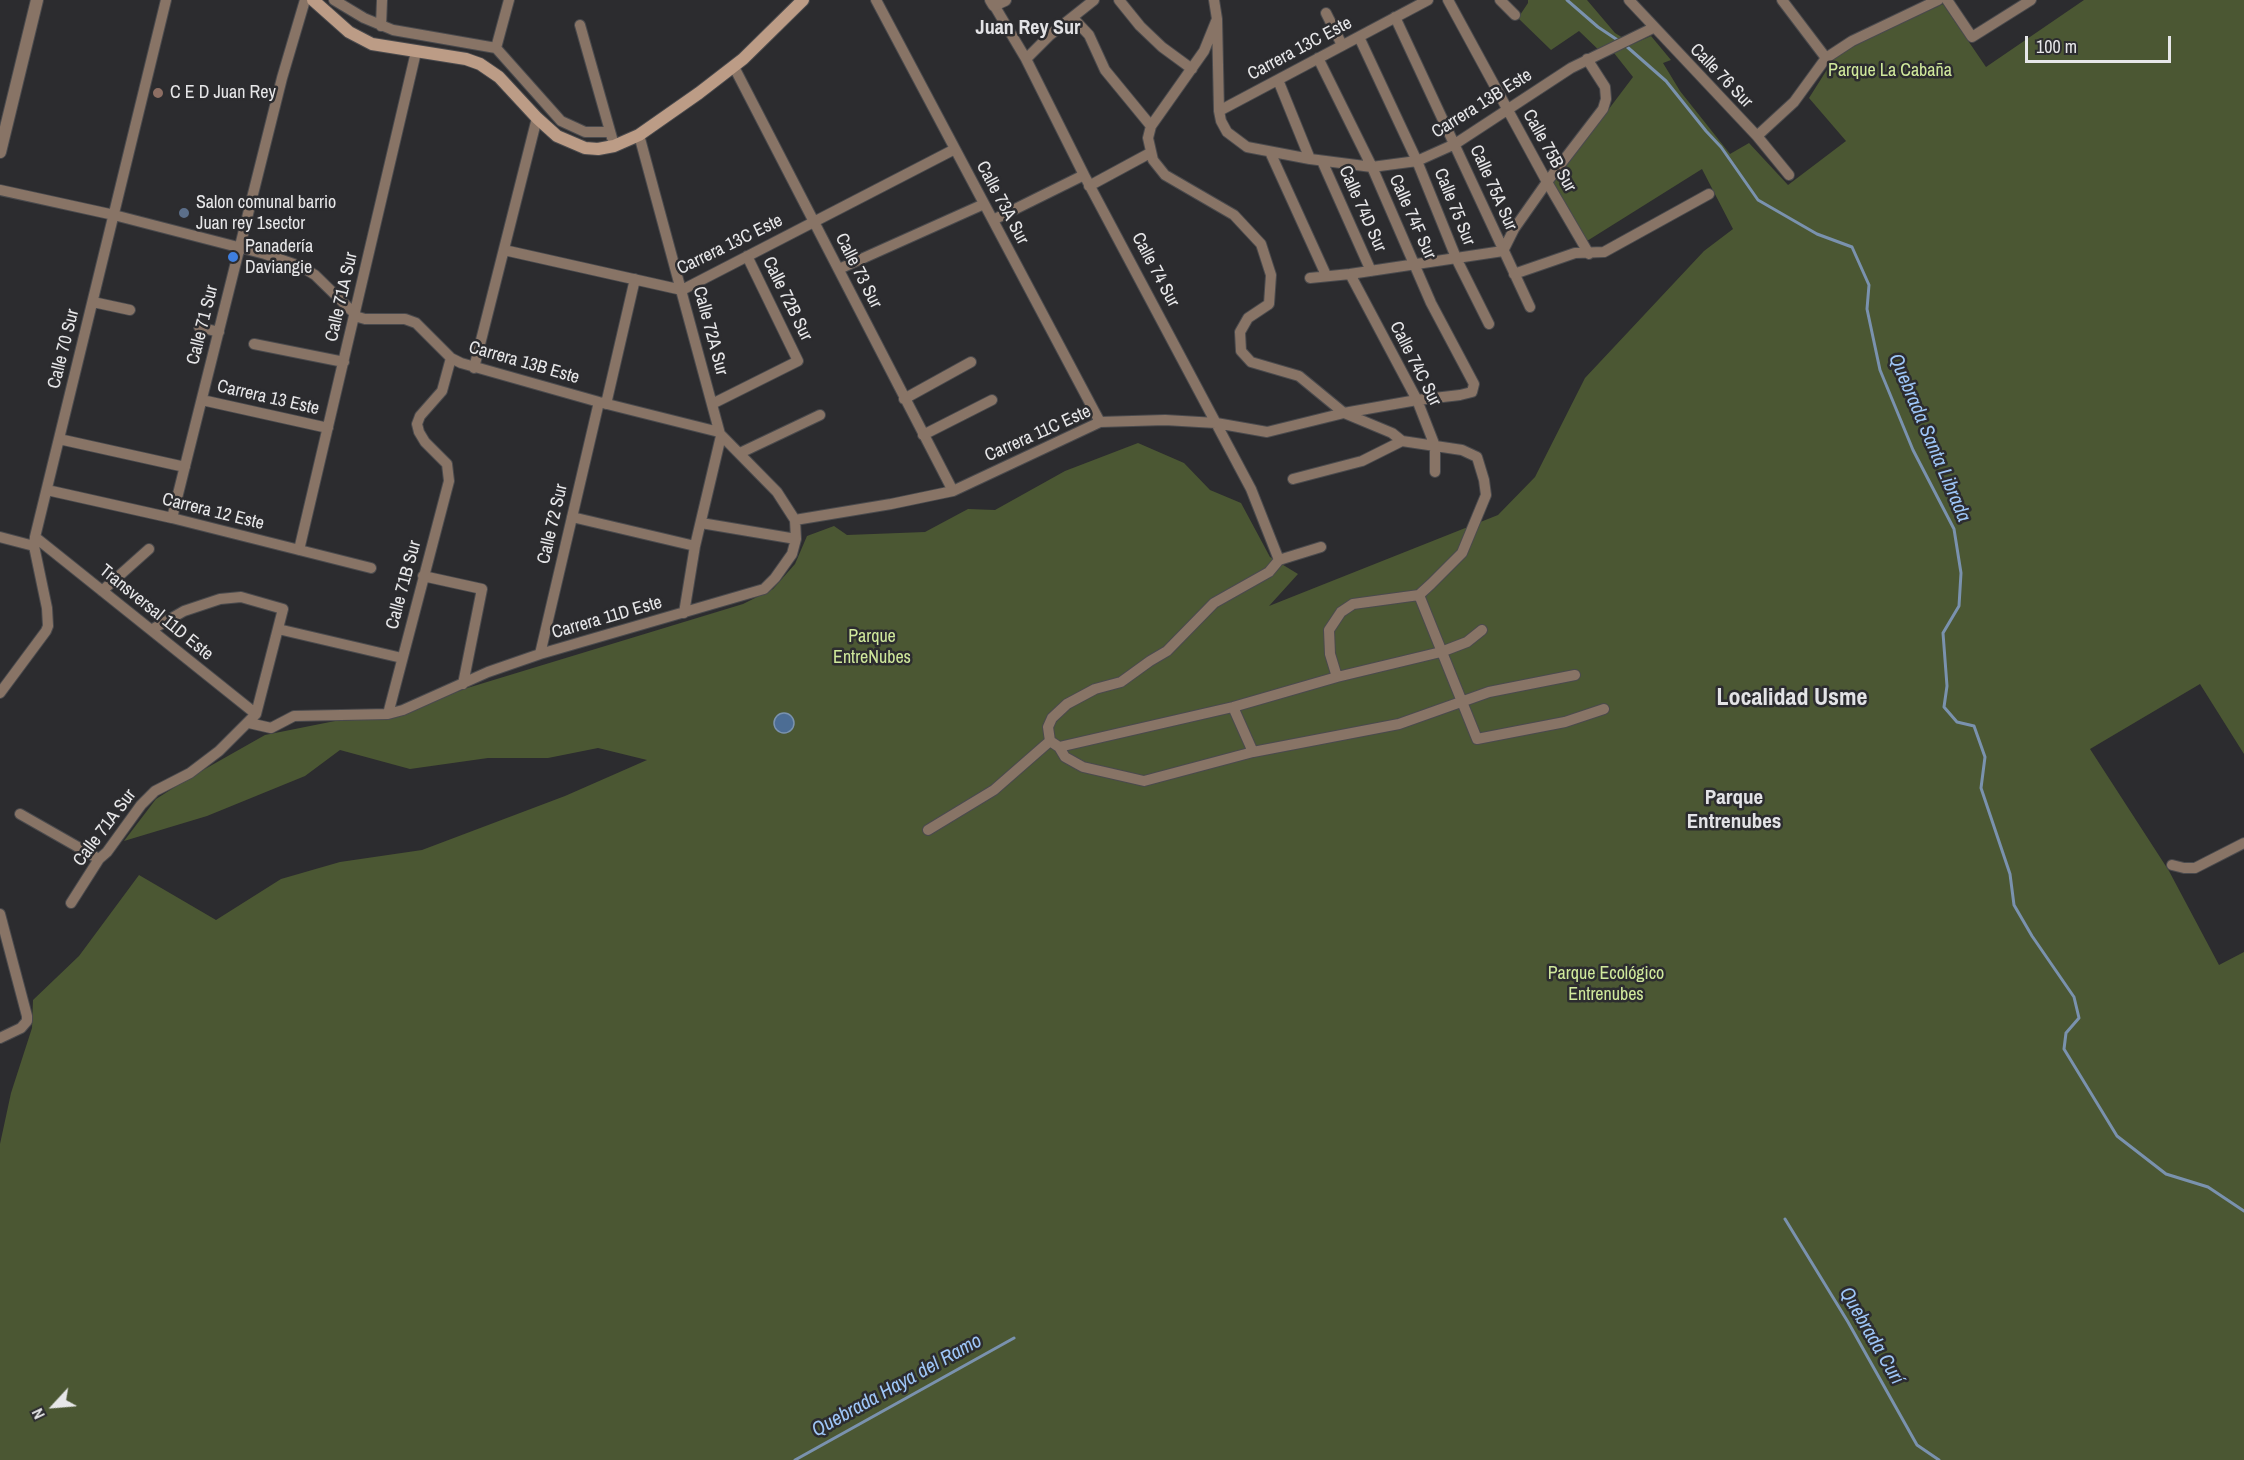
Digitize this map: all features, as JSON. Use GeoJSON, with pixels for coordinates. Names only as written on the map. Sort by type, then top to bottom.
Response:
{"type":"FeatureCollection","features":[{"type":"Feature","properties":{"kind":"main road"},"geometry":{"type":"LineString","coordinates":[[314,0],[361,40],[416,52],[466,59],[490,70],[557,136],[585,148],[615,147],[639,135],[734,67],[803,0]]}},
{"type":"Feature","properties":{"kind":"street"},"geometry":{"type":"LineString","coordinates":[[0,152],[37,0]]}},
{"type":"Feature","properties":{"kind":"street","name":"Calle 70 Sur"},"geometry":{"type":"LineString","coordinates":[[0,693],[48,626],[35,542],[166,0]]}},
{"type":"Feature","properties":{"kind":"street","name":"Calle 71 Sur"},"geometry":{"type":"LineString","coordinates":[[172,518],[282,78],[305,0]]}},
{"type":"Feature","properties":{"kind":"street"},"geometry":{"type":"LineString","coordinates":[[334,0],[381,26],[393,30],[496,48],[561,121],[585,132],[610,132]]}},
{"type":"Feature","properties":{"kind":"street"},"geometry":{"type":"LineString","coordinates":[[381,26],[382,0]]}},
{"type":"Feature","properties":{"kind":"street"},"geometry":{"type":"LineString","coordinates":[[496,48],[509,0]]}},
{"type":"Feature","properties":{"kind":"street","name":"Calle 73A Sur"},"geometry":{"type":"LineString","coordinates":[[876,0],[1100,422]]}},
{"type":"Feature","properties":{"kind":"street"},"geometry":{"type":"LineString","coordinates":[[1026,59],[1050,35],[1094,0]]}},
{"type":"Feature","properties":{"kind":"street"},"geometry":{"type":"LineString","coordinates":[[1119,0],[1140,26],[1162,47],[1192,69]]}},
{"type":"Feature","properties":{"kind":"street"},"geometry":{"type":"LineString","coordinates":[[1214,0],[1217,19],[1219,111]]}},
{"type":"Feature","properties":{"kind":"street","name":"Carrera 13C Este"},"geometry":{"type":"LineString","coordinates":[[1219,111],[1428,0]]}},
{"type":"Feature","properties":{"kind":"street","name":"Calle 75B Sur"},"geometry":{"type":"LineString","coordinates":[[1448,0],[1589,254]]}},
{"type":"Feature","properties":{"kind":"street"},"geometry":{"type":"LineString","coordinates":[[1500,0],[1515,15]]}},
{"type":"Feature","properties":{"kind":"street","name":"Calle 76 Sur"},"geometry":{"type":"LineString","coordinates":[[1629,0],[1757,136],[1789,175]]}},
{"type":"Feature","properties":{"kind":"street"},"geometry":{"type":"LineString","coordinates":[[1782,0],[1826,58]]}},
{"type":"Feature","properties":{"kind":"street"},"geometry":{"type":"LineString","coordinates":[[1757,136],[1794,102],[1826,58],[1852,42],[1938,0]]}},
{"type":"Feature","properties":{"kind":"street"},"geometry":{"type":"LineString","coordinates":[[1947,0],[1972,37],[2031,0]]}},
{"type":"Feature","properties":{"kind":"street","name":"Calle 74 Sur"},"geometry":{"type":"LineString","coordinates":[[997,2],[1089,186],[1251,489],[1279,560]]}},
{"type":"Feature","properties":{"kind":"street"},"geometry":{"type":"LineString","coordinates":[[1326,13],[1342,45]]}},
{"type":"Feature","properties":{"kind":"street","name":"Calle 75A Sur"},"geometry":{"type":"LineString","coordinates":[[1395,17],[1530,308]]}},
{"type":"Feature","properties":{"kind":"street"},"geometry":{"type":"LineString","coordinates":[[1073,18],[1089,35],[1105,70],[1151,126]]}},
{"type":"Feature","properties":{"kind":"street"},"geometry":{"type":"LineString","coordinates":[[1217,19],[1204,51],[1151,126],[1148,138],[1153,160],[1165,175],[1234,215],[1261,244],[1271,275],[1269,304],[1248,318],[1240,332],[1241,351],[1251,362],[1299,376],[1344,413],[1392,433],[1402,441],[1462,450],[1477,457],[1484,480],[1486,495],[1462,553],[1419,595],[1353,604],[1341,612],[1329,630],[1329,654],[1337,677]]}},
{"type":"Feature","properties":{"kind":"street"},"geometry":{"type":"LineString","coordinates":[[580,25],[615,147]]}},
{"type":"Feature","properties":{"kind":"street","name":"Carrera 13B Este"},"geometry":{"type":"LineString","coordinates":[[1219,111],[1227,132],[1247,147],[1310,159],[1372,167],[1417,161],[1455,144],[1587,59],[1653,28]]}},
{"type":"Feature","properties":{"kind":"street","name":"Calle 75 Sur"},"geometry":{"type":"LineString","coordinates":[[1359,37],[1417,161],[1457,260],[1489,324]]}},
{"type":"Feature","properties":{"kind":"street","name":"Calle 71A Sur"},"geometry":{"type":"LineString","coordinates":[[299,550],[416,52]]}},
{"type":"Feature","properties":{"kind":"street","name":"Calle 74F Sur"},"geometry":{"type":"LineString","coordinates":[[1318,58],[1372,167],[1428,296],[1465,365],[1474,388]]}},
{"type":"Feature","properties":{"kind":"street"},"geometry":{"type":"LineString","coordinates":[[1310,278],[1457,260],[1503,251],[1514,229],[1547,182],[1603,109],[1606,99],[1605,87],[1587,59]]}},
{"type":"Feature","properties":{"kind":"street","name":"Calle 73 Sur"},"geometry":{"type":"LineString","coordinates":[[734,67],[953,490]]}},
{"type":"Feature","properties":{"kind":"street"},"geometry":{"type":"LineString","coordinates":[[1278,80],[1310,159]]}},
{"type":"Feature","properties":{"kind":"street"},"geometry":{"type":"LineString","coordinates":[[474,368],[537,118]]}},
{"type":"Feature","properties":{"kind":"street","name":"Calle 72A Sur"},"geometry":{"type":"LineString","coordinates":[[639,135],[720,434],[695,546],[684,613]]}},
{"type":"Feature","properties":{"kind":"street","name":"Carrera 13C Este"},"geometry":{"type":"LineString","coordinates":[[504,250],[682,290],[955,149]]}},
{"type":"Feature","properties":{"kind":"street"},"geometry":{"type":"LineString","coordinates":[[1270,152],[1326,275]]}},
{"type":"Feature","properties":{"kind":"street"},"geometry":{"type":"LineString","coordinates":[[1089,186],[1150,153]]}},
{"type":"Feature","properties":{"kind":"street","name":"Calle 74D Sur"},"geometry":{"type":"LineString","coordinates":[[1323,160],[1371,271]]}},
{"type":"Feature","properties":{"kind":"street"},"geometry":{"type":"LineString","coordinates":[[993,220],[1084,175]]}},
{"type":"Feature","properties":{"kind":"street"},"geometry":{"type":"LineString","coordinates":[[0,189],[114,215],[266,254],[308,271],[334,292],[355,314]]}},
{"type":"Feature","properties":{"kind":"street"},"geometry":{"type":"LineString","coordinates":[[1514,274],[1575,253],[1604,252],[1709,194]]}},
{"type":"Feature","properties":{"kind":"street"},"geometry":{"type":"LineString","coordinates":[[839,269],[984,204]]}},
{"type":"Feature","properties":{"kind":"street","name":"Calle 72B Sur"},"geometry":{"type":"LineString","coordinates":[[712,404],[797,362],[797,357],[747,256]]}},
{"type":"Feature","properties":{"kind":"street","name":"Calle 74C Sur"},"geometry":{"type":"LineString","coordinates":[[1350,274],[1417,400],[1435,446],[1436,472]]}},
{"type":"Feature","properties":{"kind":"street","name":"Calle 72 Sur"},"geometry":{"type":"LineString","coordinates":[[540,654],[572,517],[634,279]]}},
{"type":"Feature","properties":{"kind":"street"},"geometry":{"type":"LineString","coordinates":[[93,302],[130,310]]}},
{"type":"Feature","properties":{"kind":"street","name":"Carrera 13B Este"},"geometry":{"type":"LineString","coordinates":[[355,314],[365,319],[405,319],[416,323],[451,358],[474,368],[720,434]]}},
{"type":"Feature","properties":{"kind":"street"},"geometry":{"type":"LineString","coordinates":[[200,327],[219,332]]}},
{"type":"Feature","properties":{"kind":"street"},"geometry":{"type":"LineString","coordinates":[[254,344],[344,362]]}},
{"type":"Feature","properties":{"kind":"street","name":"Calle 71B Sur"},"geometry":{"type":"LineString","coordinates":[[388,714],[450,472],[447,464],[425,442],[417,424],[420,416],[442,391],[451,358]]}},
{"type":"Feature","properties":{"kind":"street"},"geometry":{"type":"LineString","coordinates":[[904,399],[971,362]]}},
{"type":"Feature","properties":{"kind":"street","name":"Carrera 11C Este"},"geometry":{"type":"LineString","coordinates":[[795,520],[900,502],[953,490],[1100,422],[1165,420],[1216,423],[1267,432],[1344,413],[1460,395],[1472,392],[1474,388]]}},
{"type":"Feature","properties":{"kind":"street","name":"Carrera 13 Este"},"geometry":{"type":"LineString","coordinates":[[202,400],[328,428]]}},
{"type":"Feature","properties":{"kind":"street"},"geometry":{"type":"LineString","coordinates":[[923,435],[992,400]]}},
{"type":"Feature","properties":{"kind":"street"},"geometry":{"type":"LineString","coordinates":[[740,453],[820,415]]}},
{"type":"Feature","properties":{"kind":"street"},"geometry":{"type":"LineString","coordinates":[[720,434],[777,492],[795,520]]}},
{"type":"Feature","properties":{"kind":"street"},"geometry":{"type":"LineString","coordinates":[[59,439],[185,467]]}},
{"type":"Feature","properties":{"kind":"street"},"geometry":{"type":"LineString","coordinates":[[1293,479],[1362,461],[1402,441]]}},
{"type":"Feature","properties":{"kind":"street","name":"Carrera 12 Este"},"geometry":{"type":"LineString","coordinates":[[47,490],[172,518],[371,568]]}},
{"type":"Feature","properties":{"kind":"street"},"geometry":{"type":"LineString","coordinates":[[572,517],[695,546]]}},
{"type":"Feature","properties":{"kind":"street","name":"Carrera 11D Este"},"geometry":{"type":"LineString","coordinates":[[252,718],[270,728],[294,716],[388,714],[403,710],[501,667],[540,654],[764,589],[776,578],[792,554],[796,539],[795,520]]}},
{"type":"Feature","properties":{"kind":"street"},"geometry":{"type":"LineString","coordinates":[[701,523],[796,539]]}},
{"type":"Feature","properties":{"kind":"street"},"geometry":{"type":"LineString","coordinates":[[0,537],[35,542]]}},
{"type":"Feature","properties":{"kind":"street","name":"Transversal 11D Este"},"geometry":{"type":"LineString","coordinates":[[35,542],[151,630],[252,718]]}},
{"type":"Feature","properties":{"kind":"street"},"geometry":{"type":"LineString","coordinates":[[1321,547],[1279,560],[1269,572],[1214,603],[1167,651],[1121,682],[1095,689],[1067,704],[1052,718],[1048,727],[1054,744],[1065,757],[1083,767],[1144,781],[1252,752],[1399,724],[1489,692],[1575,675]]}},
{"type":"Feature","properties":{"kind":"street"},"geometry":{"type":"LineString","coordinates":[[102,591],[149,549]]}},
{"type":"Feature","properties":{"kind":"street"},"geometry":{"type":"LineString","coordinates":[[423,576],[482,589],[463,684]]}},
{"type":"Feature","properties":{"kind":"street"},"geometry":{"type":"LineString","coordinates":[[1419,595],[1477,739],[1565,722],[1604,709]]}},
{"type":"Feature","properties":{"kind":"street"},"geometry":{"type":"LineString","coordinates":[[151,630],[184,611],[220,599],[241,597],[284,609],[252,718]]}},
{"type":"Feature","properties":{"kind":"street"},"geometry":{"type":"LineString","coordinates":[[278,629],[402,658]]}},
{"type":"Feature","properties":{"kind":"street"},"geometry":{"type":"LineString","coordinates":[[928,830],[994,790],[1054,744],[1233,707],[1337,677],[1441,652],[1467,642],[1482,630]]}},
{"type":"Feature","properties":{"kind":"street"},"geometry":{"type":"LineString","coordinates":[[1233,707],[1252,752]]}},
{"type":"Feature","properties":{"kind":"street","name":"Calle 71A Sur"},"geometry":{"type":"LineString","coordinates":[[71,903],[99,859],[107,852],[141,805],[155,791],[190,773],[219,751],[252,718]]}},
{"type":"Feature","properties":{"kind":"street"},"geometry":{"type":"LineString","coordinates":[[20,814],[99,859]]}},
{"type":"Feature","properties":{"kind":"street"},"geometry":{"type":"LineString","coordinates":[[2172,865],[2195,868],[2244,843]]}},
{"type":"Feature","properties":{"kind":"street"},"geometry":{"type":"LineString","coordinates":[[0,914],[27,1016],[27,1021],[21,1028],[0,1038]]}},
{"type":"Feature","properties":{"kind":"street"},"geometry":{"type":"LineString","coordinates":[[0,954],[14,960]]}},
{"type":"Feature","properties":{"kind":"green space","name":"Parque Ecológico Entrenubes"},"geometry":{"type":"Polygon","coordinates":[[[1528,0],[1587,0],[1615,33],[1633,44],[1651,36],[1671,60],[1663,63],[1680,91],[1730,154],[1749,143],[1788,185],[1846,141],[1809,98],[1835,57],[1871,37],[1943,4],[1986,67],[2084,0],[2244,0],[2244,754],[2200,684],[2090,749],[2169,871],[2219,965],[2244,952],[2244,1460],[0,1460],[0,1144],[11,1093],[32,1028],[33,1000],[79,956],[139,875],[216,920],[281,879],[340,862],[422,850],[565,796],[647,760],[598,748],[548,758],[488,758],[410,769],[340,750],[305,776],[207,816],[124,841],[156,799],[265,735],[335,721],[394,718],[464,689],[743,604],[773,589],[795,564],[807,536],[834,526],[847,535],[925,532],[968,509],[995,510],[1065,471],[1138,443],[1184,463],[1210,490],[1241,503],[1270,557],[1298,574],[1269,606],[1498,515],[1535,477],[1585,378],[1704,251],[1733,229],[1702,169],[1587,241],[1553,183],[1633,77],[1614,53],[1606,57],[1579,31],[1551,50],[1518,18],[1528,0]]]}},
{"type":"Feature","properties":{"kind":"water"},"geometry":{"type":"Polygon","coordinates":[[[784,713],[791,716],[794,723],[791,730],[784,733],[777,730],[774,723],[777,716],[784,713]]]}},
{"type":"Feature","properties":{"kind":"waterway","name":"Quebrada Santa Librada"},"geometry":{"type":"LineString","coordinates":[[1567,0],[1598,27],[1619,41]]}},
{"type":"Feature","properties":{"kind":"waterway","name":"Quebrada Santa Librada"},"geometry":{"type":"LineString","coordinates":[[1625,45],[1666,81],[1721,147],[1758,200],[1817,234],[1852,247],[1869,285],[1867,309],[1880,370],[1913,450],[1954,529],[1961,573],[1959,606],[1943,633],[1947,686],[1944,707],[1957,722],[1974,726],[1985,757],[1981,788],[2010,874],[2014,905],[2032,936],[2074,997],[2079,1018],[2066,1033],[2064,1049],[2117,1136],[2166,1174],[2208,1187],[2244,1211]]}},
{"type":"Feature","properties":{"kind":"waterway","name":"Quebrada Curí"},"geometry":{"type":"LineString","coordinates":[[1785,1219],[1848,1322],[1917,1445],[1939,1460]]}},
{"type":"Feature","properties":{"kind":"waterway","name":"Quebrada Haya del Ramo"},"geometry":{"type":"LineString","coordinates":[[795,1460],[1014,1338]]}},
{"type":"Feature","properties":{"kind":"place","name":"C E D Juan Rey"},"geometry":{"type":"Point","coordinates":[158,93]}},
{"type":"Feature","properties":{"kind":"place","name":"Salon comunal barrio Juan rey 1sector"},"geometry":{"type":"Point","coordinates":[184,213]}},
{"type":"Feature","properties":{"kind":"place","name":"Panadería Daviangie"},"geometry":{"type":"Point","coordinates":[233,257]}},
{"type":"Feature","properties":{"kind":"district","name":"Juan Rey Sur"},"geometry":{"type":"Point","coordinates":[1028,29]}},
{"type":"Feature","properties":{"kind":"district","name":"Localidad Usme"},"geometry":{"type":"Point","coordinates":[1792,699]}},
{"type":"Feature","properties":{"kind":"district","name":"Parque Entrenubes"},"geometry":{"type":"Point","coordinates":[1734,810]}},
{"type":"Feature","properties":{"kind":"park label","name":"Parque La Cabaña"},"geometry":{"type":"Point","coordinates":[1890,71]}},
{"type":"Feature","properties":{"kind":"park label","name":"Parque EntreNubes"},"geometry":{"type":"Point","coordinates":[872,647]}}]}
